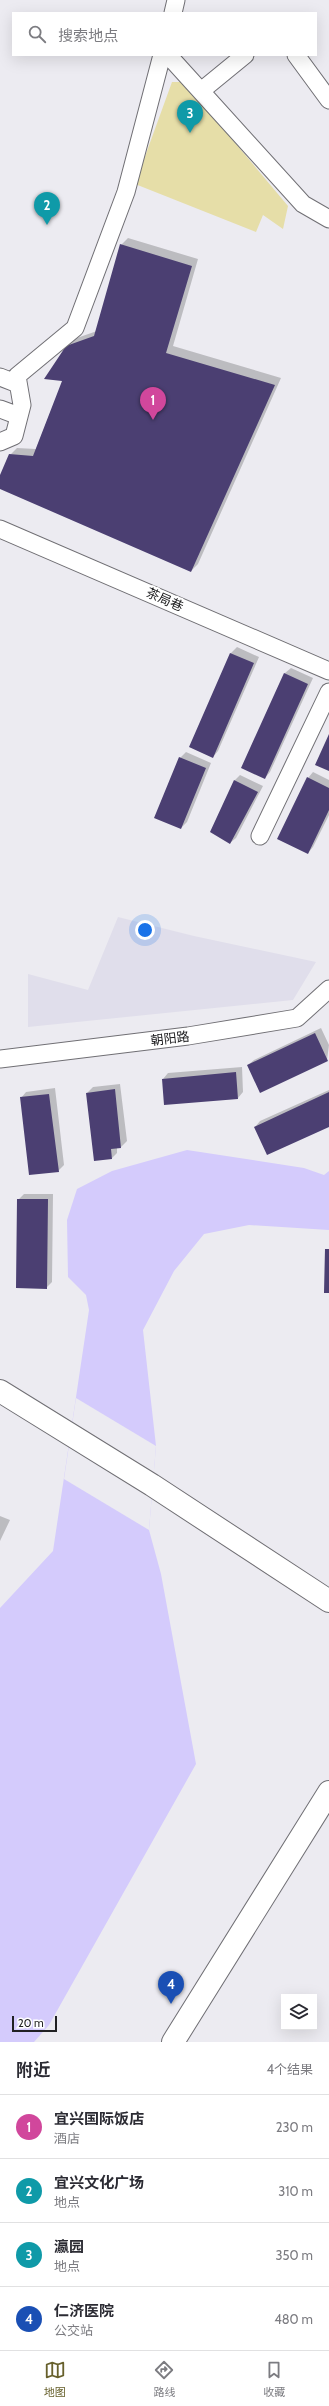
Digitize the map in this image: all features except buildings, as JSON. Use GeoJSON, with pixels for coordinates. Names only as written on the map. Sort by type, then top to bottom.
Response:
{"type":"FeatureCollection","features":[{"type":"Feature","properties":{"kind":"main road"},"geometry":{"type":"LineString","coordinates":[[0,1391],[70,1436],[152,1485],[329,1601]]}},
{"type":"Feature","properties":{"kind":"main road"},"geometry":{"type":"LineString","coordinates":[[173,2042],[329,1792]]}},
{"type":"Feature","properties":{"kind":"street"},"geometry":{"type":"LineString","coordinates":[[173,12],[176,0]]}},
{"type":"Feature","properties":{"kind":"street"},"geometry":{"type":"LineString","coordinates":[[0,442],[14,436],[22,405],[17,376],[76,328],[126,192],[162,56]]}},
{"type":"Feature","properties":{"kind":"street"},"geometry":{"type":"LineString","coordinates":[[169,56],[303,204],[329,219]]}},
{"type":"Feature","properties":{"kind":"street"},"geometry":{"type":"LineString","coordinates":[[201,91],[244,56]]}},
{"type":"Feature","properties":{"kind":"street"},"geometry":{"type":"LineString","coordinates":[[297,56],[329,100]]}},
{"type":"Feature","properties":{"kind":"street"},"geometry":{"type":"LineString","coordinates":[[0,377],[18,384]]}},
{"type":"Feature","properties":{"kind":"street"},"geometry":{"type":"LineString","coordinates":[[0,409],[19,416]]}},
{"type":"Feature","properties":{"kind":"street","name":"茶局巷"},"geometry":{"type":"LineString","coordinates":[[0,529],[329,671]]}},
{"type":"Feature","properties":{"kind":"street"},"geometry":{"type":"LineString","coordinates":[[260,836],[329,692]]}},
{"type":"Feature","properties":{"kind":"street","name":"朝阳路"},"geometry":{"type":"LineString","coordinates":[[0,1059],[188,1036],[297,1018],[329,989]]}},
{"type":"Feature","properties":{"kind":"shaded area"},"geometry":{"type":"Polygon","coordinates":[[[172,82],[184,82],[288,206],[283,229],[263,215],[256,232],[135,184],[172,82]]]}},
{"type":"Feature","properties":{"kind":"shaded area"},"geometry":{"type":"Polygon","coordinates":[[[118,917],[194,936],[316,962],[293,1000],[28,1027],[28,974],[88,990],[118,917]]]}},
{"type":"Feature","properties":{"kind":"shaded area"},"geometry":{"type":"Polygon","coordinates":[[[187,1150],[304,1168],[324,1175],[329,1171],[329,1230],[249,1225],[204,1234],[174,1271],[143,1330],[156,1446],[149,1530],[161,1574],[196,1764],[49,2025],[34,2042],[0,2042],[0,1608],[53,1551],[89,1310],[86,1295],[68,1277],[67,1220],[77,1189],[112,1171],[187,1150]]]}},
{"type":"Feature","properties":{"kind":"pier"},"geometry":{"type":"Polygon","coordinates":[[[76,1398],[156,1446],[149,1530],[64,1479],[76,1398]]]}},
{"type":"Feature","properties":{"kind":"place","name":"瀛园"},"geometry":{"type":"Point","coordinates":[190,133]}},
{"type":"Feature","properties":{"kind":"place","name":"宜兴文化广场"},"geometry":{"type":"Point","coordinates":[47,225]}},
{"type":"Feature","properties":{"kind":"place","name":"宜兴国际饭店"},"geometry":{"type":"Point","coordinates":[153,420]}},
{"type":"Feature","properties":{"kind":"place","name":"仁济医院"},"geometry":{"type":"Point","coordinates":[171,2004]}}]}
